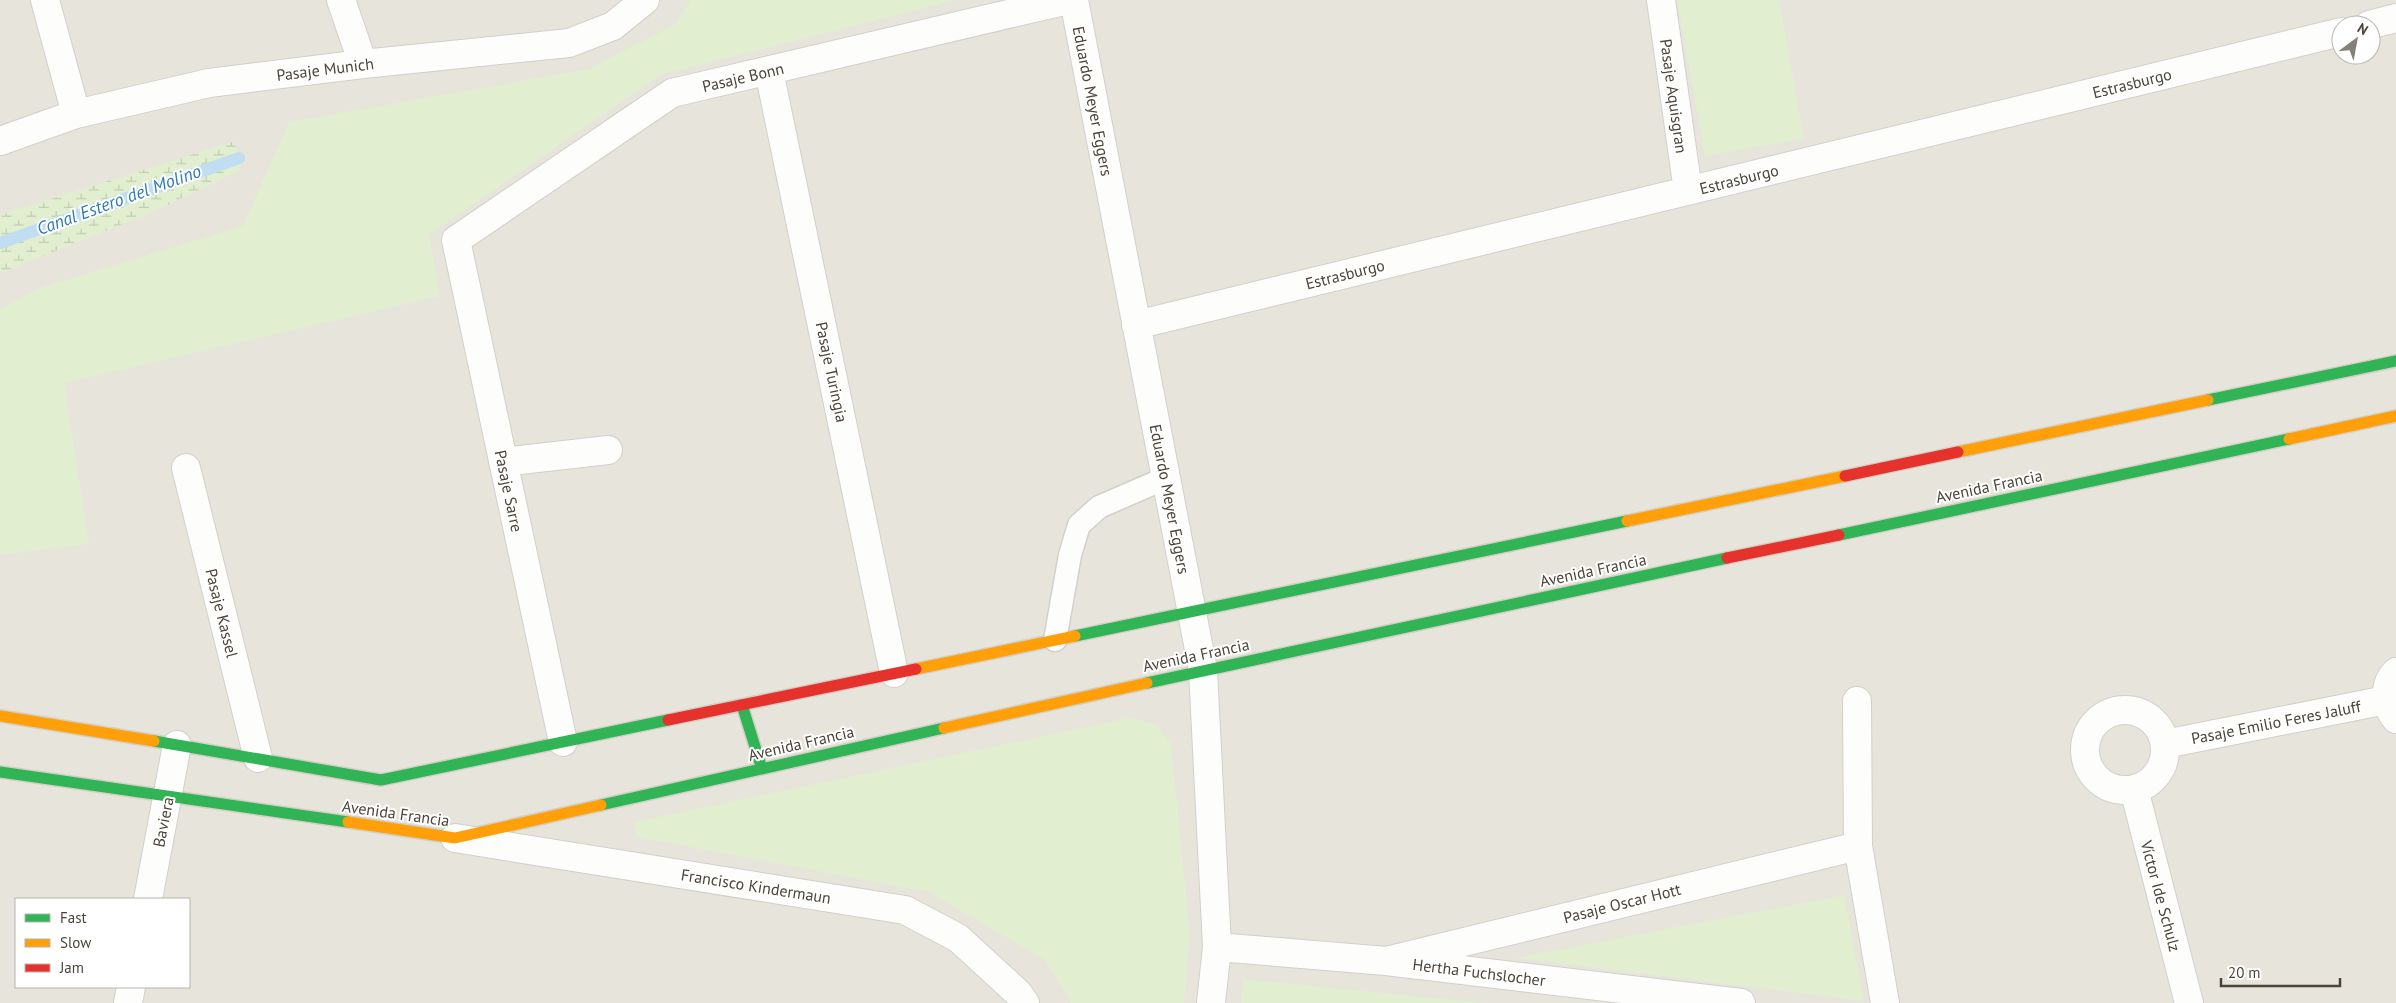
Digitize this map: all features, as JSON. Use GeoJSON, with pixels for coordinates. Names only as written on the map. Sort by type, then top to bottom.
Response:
{"type":"FeatureCollection","features":[{"type":"Feature","properties":{"kind":"main road","name":"Avenida Francia"},"geometry":{"type":"LineString","coordinates":[[0,716],[381,780],[2396,361]]}},
{"type":"Feature","properties":{"kind":"main road","name":"Avenida Francia"},"geometry":{"type":"LineString","coordinates":[[0,772],[455,838],[1203,670],[2396,416]]}},
{"type":"Feature","properties":{"kind":"main road"},"geometry":{"type":"LineString","coordinates":[[742,705],[762,769]]}},
{"type":"Feature","properties":{"kind":"street"},"geometry":{"type":"LineString","coordinates":[[45,0],[76,114]]}},
{"type":"Feature","properties":{"kind":"street"},"geometry":{"type":"LineString","coordinates":[[341,0],[363,64]]}},
{"type":"Feature","properties":{"kind":"street","name":"Pasaje Munich"},"geometry":{"type":"LineString","coordinates":[[0,142],[76,114],[209,84],[363,64],[569,44],[613,26],[645,0]]}},
{"type":"Feature","properties":{"kind":"street","name":"Pasaje Bonn"},"geometry":{"type":"LineString","coordinates":[[456,240],[672,93],[1068,0]]}},
{"type":"Feature","properties":{"kind":"street","name":"Eduardo Meyer Eggers"},"geometry":{"type":"LineString","coordinates":[[1074,0],[1203,670],[1217,947],[1211,1003]]}},
{"type":"Feature","properties":{"kind":"street","name":"Pasaje Aquisgran"},"geometry":{"type":"LineString","coordinates":[[1661,0],[1688,191]]}},
{"type":"Feature","properties":{"kind":"street"},"geometry":{"type":"LineString","coordinates":[[2381,22],[2396,18]]}},
{"type":"Feature","properties":{"kind":"street","name":"Estrasburgo"},"geometry":{"type":"LineString","coordinates":[[1136,325],[2331,34]]}},
{"type":"Feature","properties":{"kind":"street","name":"Pasaje Turingia"},"geometry":{"type":"LineString","coordinates":[[770,71],[894,673]]}},
{"type":"Feature","properties":{"kind":"street","name":"Pasaje Sarre"},"geometry":{"type":"LineString","coordinates":[[456,240],[563,742]]}},
{"type":"Feature","properties":{"kind":"street"},"geometry":{"type":"LineString","coordinates":[[503,462],[608,450]]}},
{"type":"Feature","properties":{"kind":"street","name":"Pasaje Kassel"},"geometry":{"type":"LineString","coordinates":[[186,468],[258,758]]}},
{"type":"Feature","properties":{"kind":"street","name":"Pasaje Emilio Feres Jaluff"},"geometry":{"type":"LineString","coordinates":[[2165,744],[2391,709],[2388,686],[2396,672]]}},
{"type":"Feature","properties":{"kind":"street"},"geometry":{"type":"LineString","coordinates":[[1858,701],[1858,846],[1885,1003]]}},
{"type":"Feature","properties":{"kind":"street"},"geometry":{"type":"LineString","coordinates":[[2123,710],[2138,712],[2151,719],[2160,730],[2165,744],[2162,767],[2155,777],[2145,785],[2134,789],[2119,789],[2106,785],[2094,775],[2087,762],[2085,748],[2089,734],[2097,722],[2109,714],[2123,710]]}},
{"type":"Feature","properties":{"kind":"street","name":"Baviera"},"geometry":{"type":"LineString","coordinates":[[148,898],[177,745]]}},
{"type":"Feature","properties":{"kind":"street","name":"Víctor Ide Schulz"},"geometry":{"type":"LineString","coordinates":[[2134,789],[2189,1003]]}},
{"type":"Feature","properties":{"kind":"street","name":"Francisco Kindermaun"},"geometry":{"type":"LineString","coordinates":[[455,838],[905,910],[958,938],[1018,993],[1024,1003]]}},
{"type":"Feature","properties":{"kind":"street","name":"Pasaje Oscar Hott"},"geometry":{"type":"LineString","coordinates":[[1386,961],[1858,846]]}},
{"type":"Feature","properties":{"kind":"street","name":"Hertha Fuchslocher"},"geometry":{"type":"LineString","coordinates":[[1217,947],[1386,961],[1741,1003]]}},
{"type":"Feature","properties":{"kind":"street"},"geometry":{"type":"LineString","coordinates":[[128,1003],[131,988]]}},
{"type":"Feature","properties":{"kind":"lane"},"geometry":{"type":"LineString","coordinates":[[1055,640],[1070,555],[1079,525],[1099,507],[1166,478]]}},
{"type":"Feature","properties":{"kind":"shaded area"},"geometry":{"type":"Polygon","coordinates":[[[0,0],[2396,0],[2396,1003],[0,1003],[0,0]]]}},
{"type":"Feature","properties":{"kind":"green space"},"geometry":{"type":"Polygon","coordinates":[[[691,0],[956,0],[660,75],[429,235],[440,296],[64,383],[89,544],[0,555],[0,309],[40,288],[243,226],[289,122],[589,69],[674,25],[691,0]]]}},
{"type":"Feature","properties":{"kind":"green space"},"geometry":{"type":"Polygon","coordinates":[[[1677,0],[1779,0],[1804,139],[1705,156],[1677,0]]]}},
{"type":"Feature","properties":{"kind":"green space"},"geometry":{"type":"Polygon","coordinates":[[[232,142],[235,144],[241,165],[237,172],[148,214],[0,273],[0,215],[232,142]]]}},
{"type":"Feature","properties":{"kind":"green space"},"geometry":{"type":"Polygon","coordinates":[[[1130,718],[1156,724],[1171,744],[1190,935],[1184,1003],[1071,1003],[1045,960],[929,892],[637,837],[634,822],[1130,718]]]}},
{"type":"Feature","properties":{"kind":"green space"},"geometry":{"type":"Polygon","coordinates":[[[1844,895],[1864,1001],[1516,958],[1844,895]]]}},
{"type":"Feature","properties":{"kind":"green space"},"geometry":{"type":"Polygon","coordinates":[[[1243,979],[1483,1003],[1241,1003],[1243,979]]]}},
{"type":"Feature","properties":{"kind":"waterway","name":"Canal Estero del Molino"},"geometry":{"type":"LineString","coordinates":[[0,243],[239,158]]}},
{"type":"Feature","properties":{"kind":"traffic: fast"},"geometry":{"type":"LineString","coordinates":[[2208,400],[2396,361]]}},
{"type":"Feature","properties":{"kind":"traffic: fast"},"geometry":{"type":"LineString","coordinates":[[1839,535],[2289,439]]}},
{"type":"Feature","properties":{"kind":"traffic: fast"},"geometry":{"type":"LineString","coordinates":[[1075,636],[1627,521]]}},
{"type":"Feature","properties":{"kind":"traffic: fast"},"geometry":{"type":"LineString","coordinates":[[1147,683],[1727,558]]}},
{"type":"Feature","properties":{"kind":"traffic: fast"},"geometry":{"type":"LineString","coordinates":[[742,705],[762,769]]}},
{"type":"Feature","properties":{"kind":"traffic: fast"},"geometry":{"type":"LineString","coordinates":[[154,741],[381,780],[668,720]]}},
{"type":"Feature","properties":{"kind":"traffic: fast"},"geometry":{"type":"LineString","coordinates":[[601,805],[944,728]]}},
{"type":"Feature","properties":{"kind":"traffic: fast"},"geometry":{"type":"LineString","coordinates":[[0,772],[348,822]]}},
{"type":"Feature","properties":{"kind":"traffic: slow"},"geometry":{"type":"LineString","coordinates":[[1958,452],[2208,400]]}},
{"type":"Feature","properties":{"kind":"traffic: slow"},"geometry":{"type":"LineString","coordinates":[[2289,439],[2396,416]]}},
{"type":"Feature","properties":{"kind":"traffic: slow"},"geometry":{"type":"LineString","coordinates":[[1627,521],[1845,476]]}},
{"type":"Feature","properties":{"kind":"traffic: slow"},"geometry":{"type":"LineString","coordinates":[[916,669],[1075,636]]}},
{"type":"Feature","properties":{"kind":"traffic: slow"},"geometry":{"type":"LineString","coordinates":[[944,728],[1147,683]]}},
{"type":"Feature","properties":{"kind":"traffic: slow"},"geometry":{"type":"LineString","coordinates":[[0,716],[154,741]]}},
{"type":"Feature","properties":{"kind":"traffic: slow"},"geometry":{"type":"LineString","coordinates":[[348,822],[455,838],[601,805]]}},
{"type":"Feature","properties":{"kind":"traffic: jam"},"geometry":{"type":"LineString","coordinates":[[1845,476],[1958,452]]}},
{"type":"Feature","properties":{"kind":"traffic: jam"},"geometry":{"type":"LineString","coordinates":[[1727,558],[1839,535]]}},
{"type":"Feature","properties":{"kind":"traffic: jam"},"geometry":{"type":"LineString","coordinates":[[668,720],[916,669]]}}]}
